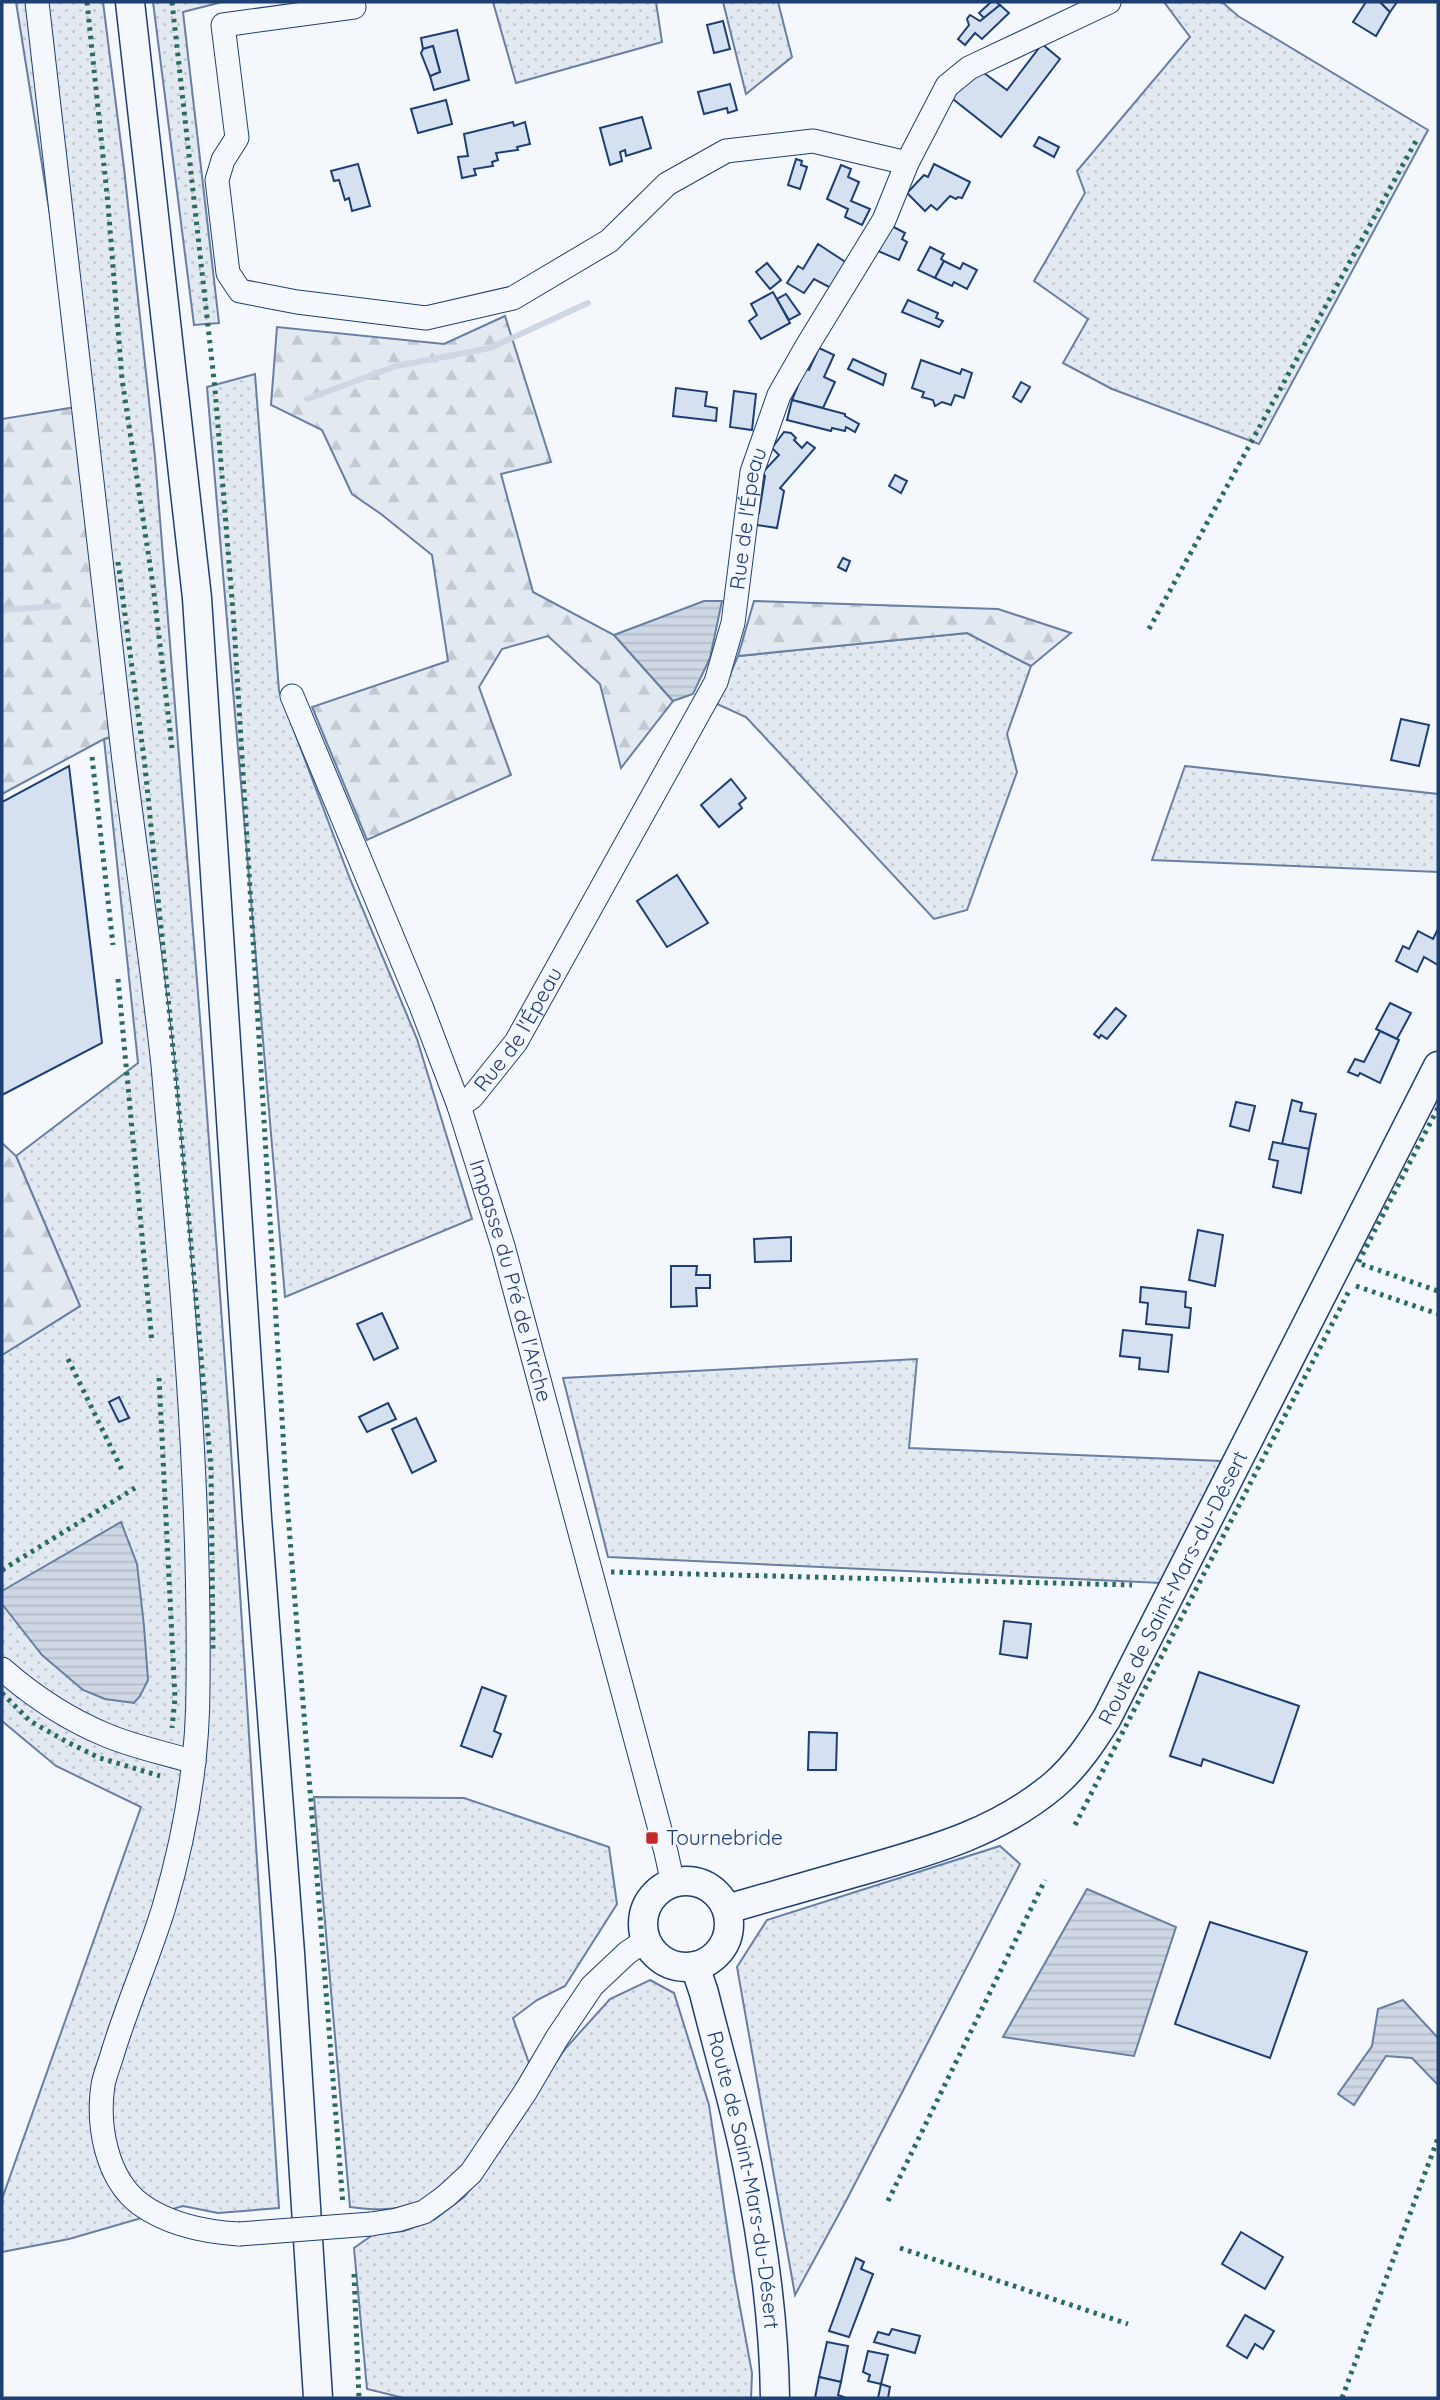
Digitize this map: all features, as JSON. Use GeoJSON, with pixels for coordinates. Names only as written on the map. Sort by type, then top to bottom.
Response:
{"type":"FeatureCollection","features":[{"type":"Feature","properties":{"kind":"main road"},"geometry":{"type":"LineString","coordinates":[[130,2],[197,598],[318,2398]]}},
{"type":"Feature","properties":{"kind":"main road","name":"Route de Saint-Mars-du-Désert"},"geometry":{"type":"LineString","coordinates":[[727,1909],[922,1854],[978,1834],[1017,1811],[1054,1784],[1085,1752],[1107,1718],[1438,1066]]}},
{"type":"Feature","properties":{"kind":"main road"},"geometry":{"type":"LineString","coordinates":[[685,1881],[699,1883],[720,1898],[727,1909],[729,1924],[723,1945],[709,1961],[695,1966],[666,1962],[654,1953],[646,1940],[643,1927],[651,1900],[660,1890],[673,1884],[685,1881]]}},
{"type":"Feature","properties":{"kind":"main road","name":"Route de Saint-Mars-du-Désert"},"geometry":{"type":"LineString","coordinates":[[695,1966],[747,2164],[764,2261],[775,2363],[775,2398]]}},
{"type":"Feature","properties":{"kind":"street"},"geometry":{"type":"LineString","coordinates":[[37,2],[99,553],[163,1064],[183,1296],[199,1599],[194,1762],[184,1824],[163,1909],[103,2083],[101,2117],[106,2150],[119,2178],[136,2202],[170,2220],[207,2232],[239,2234],[371,2224],[424,2212],[471,2173],[592,1986],[627,1953],[646,1940]]}},
{"type":"Feature","properties":{"kind":"street","name":"Rue de l'Épeau"},"geometry":{"type":"LineString","coordinates":[[459,1106],[472,1097],[516,1042],[716,682],[733,623],[752,472],[779,395],[884,220],[907,163],[947,86],[969,68],[1108,2]]}},
{"type":"Feature","properties":{"kind":"street"},"geometry":{"type":"LineString","coordinates":[[354,7],[223,25],[237,138],[223,160],[217,180],[228,273],[240,291],[297,302],[426,318],[513,298],[609,241],[667,184],[726,151],[813,141],[907,163]]}},
{"type":"Feature","properties":{"kind":"street","name":"Impasse du Pré de l'Arche"},"geometry":{"type":"LineString","coordinates":[[292,696],[421,1006],[459,1106],[503,1246],[673,1884]]}},
{"type":"Feature","properties":{"kind":"street"},"geometry":{"type":"LineString","coordinates":[[2,1669],[29,1693],[60,1713],[108,1736],[194,1762]]}},
{"type":"Feature","properties":{"kind":"green space"},"geometry":{"type":"Polygon","coordinates":[[[16,2],[103,2],[124,168],[155,457],[201,1031],[229,1419],[279,2208],[218,2213],[183,2206],[69,2239],[2,2252],[2,2199],[141,1807],[56,1766],[2,1721],[2,1355],[80,1306],[16,1156],[138,1063],[104,739],[113,736],[53,234],[16,2]]]}},
{"type":"Feature","properties":{"kind":"green space"},"geometry":{"type":"Polygon","coordinates":[[[153,2],[222,2],[183,12],[219,323],[194,325],[153,2]]]}},
{"type":"Feature","properties":{"kind":"green space"},"geometry":{"type":"Polygon","coordinates":[[[493,2],[656,2],[662,42],[516,83],[493,2]]]}},
{"type":"Feature","properties":{"kind":"green space"},"geometry":{"type":"Polygon","coordinates":[[[723,2],[778,2],[792,57],[746,94],[723,2]]]}},
{"type":"Feature","properties":{"kind":"green space"},"geometry":{"type":"Polygon","coordinates":[[[1164,2],[1222,2],[1238,16],[1428,130],[1259,444],[1112,389],[1063,363],[1088,319],[1034,281],[1085,193],[1077,171],[1190,37],[1164,2]]]}},
{"type":"Feature","properties":{"kind":"green space"},"geometry":{"type":"Polygon","coordinates":[[[505,316],[551,462],[501,474],[533,592],[614,635],[673,701],[621,768],[600,684],[548,636],[502,649],[479,687],[511,775],[367,840],[312,707],[448,661],[432,555],[352,494],[322,430],[271,405],[277,327],[444,344],[505,316]]]}},
{"type":"Feature","properties":{"kind":"green space"},"geometry":{"type":"Polygon","coordinates":[[[255,374],[279,691],[350,879],[417,1039],[472,1219],[285,1297],[207,387],[255,374]]]}},
{"type":"Feature","properties":{"kind":"green space"},"geometry":{"type":"Polygon","coordinates":[[[76,407],[114,736],[2,794],[2,419],[76,407]]]}},
{"type":"Feature","properties":{"kind":"green space"},"geometry":{"type":"Polygon","coordinates":[[[754,601],[998,609],[1071,633],[1031,666],[967,633],[738,656],[754,601]]]}},
{"type":"Feature","properties":{"kind":"green space"},"geometry":{"type":"Polygon","coordinates":[[[967,633],[1031,666],[1007,734],[1017,772],[967,910],[934,919],[746,717],[717,704],[738,656],[967,633]]]}},
{"type":"Feature","properties":{"kind":"green space"},"geometry":{"type":"Polygon","coordinates":[[[1185,766],[1438,794],[1438,872],[1152,860],[1185,766]]]}},
{"type":"Feature","properties":{"kind":"green space"},"geometry":{"type":"Polygon","coordinates":[[[2,1143],[16,1156],[80,1306],[2,1355],[2,1143]]]}},
{"type":"Feature","properties":{"kind":"green space"},"geometry":{"type":"Polygon","coordinates":[[[917,1359],[909,1448],[1221,1461],[1162,1583],[608,1557],[563,1378],[917,1359]]]}},
{"type":"Feature","properties":{"kind":"green space"},"geometry":{"type":"Polygon","coordinates":[[[314,1797],[464,1798],[609,1847],[617,1904],[565,1986],[537,2000],[513,2018],[529,2063],[519,2081],[495,2122],[449,2181],[432,2195],[398,2208],[350,2207],[314,1797]]]}},
{"type":"Feature","properties":{"kind":"green space"},"geometry":{"type":"Polygon","coordinates":[[[1000,1846],[1020,1864],[795,2295],[737,1967],[767,1920],[1000,1846]]]}},
{"type":"Feature","properties":{"kind":"green space"},"geometry":{"type":"Polygon","coordinates":[[[650,1980],[674,1993],[709,2105],[752,2373],[751,2398],[404,2398],[367,2389],[354,2248],[374,2234],[404,2231],[435,2219],[464,2197],[565,2049],[610,1999],[650,1980]]]}},
{"type":"Feature","properties":{"kind":"shaded area"},"geometry":{"type":"Polygon","coordinates":[[[704,601],[722,601],[710,658],[693,694],[673,701],[614,635],[704,601]]]}},
{"type":"Feature","properties":{"kind":"shaded area"},"geometry":{"type":"Polygon","coordinates":[[[121,1522],[137,1564],[148,1680],[134,1703],[105,1699],[83,1690],[42,1655],[2,1604],[2,1591],[121,1522]]]}},
{"type":"Feature","properties":{"kind":"shaded area"},"geometry":{"type":"Polygon","coordinates":[[[1087,1889],[1176,1927],[1134,2056],[1003,2037],[1087,1889]]]}},
{"type":"Feature","properties":{"kind":"shaded area"},"geometry":{"type":"Polygon","coordinates":[[[1403,2000],[1438,2038],[1438,2085],[1412,2058],[1386,2056],[1354,2105],[1338,2094],[1372,2046],[1378,2009],[1403,2000]]]}},
{"type":"Feature","properties":{"kind":"building"},"geometry":{"type":"Polygon","coordinates":[[[991,2],[1000,5],[984,18],[979,13],[991,2]]]}},
{"type":"Feature","properties":{"kind":"building"},"geometry":{"type":"Polygon","coordinates":[[[1366,2],[1380,2],[1390,12],[1376,36],[1353,22],[1366,2]]]}},
{"type":"Feature","properties":{"kind":"building"},"geometry":{"type":"Polygon","coordinates":[[[1380,2],[1397,2],[1390,12],[1380,2]]]}},
{"type":"Feature","properties":{"kind":"building"},"geometry":{"type":"Polygon","coordinates":[[[1000,5],[1009,13],[982,39],[975,33],[965,45],[958,39],[969,25],[967,19],[970,15],[980,21],[1000,5]]]}},
{"type":"Feature","properties":{"kind":"building"},"geometry":{"type":"Polygon","coordinates":[[[723,21],[730,49],[714,53],[707,25],[723,21]]]}},
{"type":"Feature","properties":{"kind":"building"},"geometry":{"type":"Polygon","coordinates":[[[457,30],[469,80],[434,90],[430,76],[440,72],[433,46],[423,49],[421,38],[457,30]]]}},
{"type":"Feature","properties":{"kind":"building"},"geometry":{"type":"Polygon","coordinates":[[[1042,44],[1060,59],[1001,137],[949,96],[980,70],[1007,90],[1042,44]]]}},
{"type":"Feature","properties":{"kind":"building"},"geometry":{"type":"Polygon","coordinates":[[[433,46],[440,72],[430,76],[421,53],[423,49],[433,46]]]}},
{"type":"Feature","properties":{"kind":"building"},"geometry":{"type":"Polygon","coordinates":[[[730,84],[737,110],[728,113],[727,108],[704,114],[698,92],[730,84]]]}},
{"type":"Feature","properties":{"kind":"building"},"geometry":{"type":"Polygon","coordinates":[[[446,100],[452,124],[418,133],[411,109],[446,100]]]}},
{"type":"Feature","properties":{"kind":"building"},"geometry":{"type":"Polygon","coordinates":[[[642,117],[651,148],[626,156],[625,150],[620,152],[622,161],[610,165],[600,128],[642,117]]]}},
{"type":"Feature","properties":{"kind":"building"},"geometry":{"type":"Polygon","coordinates":[[[513,122],[514,126],[525,122],[530,144],[517,147],[518,150],[496,153],[498,160],[492,162],[493,166],[474,169],[476,175],[462,178],[458,157],[468,156],[464,134],[513,122]]]}},
{"type":"Feature","properties":{"kind":"building"},"geometry":{"type":"Polygon","coordinates":[[[1039,137],[1059,147],[1054,157],[1034,146],[1039,137]]]}},
{"type":"Feature","properties":{"kind":"building"},"geometry":{"type":"Polygon","coordinates":[[[796,159],[807,167],[800,189],[788,185],[796,159]]]}},
{"type":"Feature","properties":{"kind":"building"},"geometry":{"type":"Polygon","coordinates":[[[358,164],[370,206],[352,211],[349,198],[345,200],[339,180],[334,181],[331,171],[358,164]]]}},
{"type":"Feature","properties":{"kind":"building"},"geometry":{"type":"Polygon","coordinates":[[[934,164],[970,182],[962,198],[950,196],[937,210],[931,205],[925,211],[907,193],[924,175],[928,177],[934,164]]]}},
{"type":"Feature","properties":{"kind":"building"},"geometry":{"type":"Polygon","coordinates":[[[841,165],[851,169],[848,177],[859,182],[851,201],[870,209],[862,225],[845,217],[848,209],[827,199],[841,165]]]}},
{"type":"Feature","properties":{"kind":"building"},"geometry":{"type":"Polygon","coordinates":[[[890,225],[905,233],[902,239],[907,242],[899,260],[878,251],[890,225]]]}},
{"type":"Feature","properties":{"kind":"building"},"geometry":{"type":"Polygon","coordinates":[[[818,244],[847,263],[831,288],[814,279],[804,293],[787,283],[798,266],[803,269],[818,244]]]}},
{"type":"Feature","properties":{"kind":"building"},"geometry":{"type":"Polygon","coordinates":[[[930,247],[944,254],[941,259],[944,261],[935,278],[918,270],[930,247]]]}},
{"type":"Feature","properties":{"kind":"building"},"geometry":{"type":"Polygon","coordinates":[[[944,261],[960,269],[963,263],[977,270],[967,289],[954,282],[952,286],[935,278],[944,261]]]}},
{"type":"Feature","properties":{"kind":"building"},"geometry":{"type":"Polygon","coordinates":[[[767,263],[781,280],[770,289],[756,272],[767,263]]]}},
{"type":"Feature","properties":{"kind":"building"},"geometry":{"type":"Polygon","coordinates":[[[773,292],[790,323],[761,339],[749,321],[757,315],[751,304],[773,292]]]}},
{"type":"Feature","properties":{"kind":"building"},"geometry":{"type":"Polygon","coordinates":[[[786,294],[800,314],[789,320],[777,299],[786,294]]]}},
{"type":"Feature","properties":{"kind":"building"},"geometry":{"type":"Polygon","coordinates":[[[908,300],[938,313],[936,318],[943,321],[939,327],[902,312],[908,300]]]}},
{"type":"Feature","properties":{"kind":"building"},"geometry":{"type":"Polygon","coordinates":[[[819,348],[834,355],[824,377],[835,382],[823,408],[792,400],[805,368],[809,370],[819,348]]]}},
{"type":"Feature","properties":{"kind":"building"},"geometry":{"type":"Polygon","coordinates":[[[853,359],[886,374],[883,385],[848,369],[853,359]]]}},
{"type":"Feature","properties":{"kind":"building"},"geometry":{"type":"Polygon","coordinates":[[[921,360],[960,374],[962,369],[972,373],[964,398],[955,395],[951,405],[942,402],[935,406],[933,400],[922,397],[924,392],[912,388],[921,360]]]}},
{"type":"Feature","properties":{"kind":"building"},"geometry":{"type":"Polygon","coordinates":[[[1021,382],[1030,387],[1021,402],[1013,397],[1021,382]]]}},
{"type":"Feature","properties":{"kind":"building"},"geometry":{"type":"Polygon","coordinates":[[[676,388],[707,392],[705,406],[717,408],[716,421],[673,416],[676,388]]]}},
{"type":"Feature","properties":{"kind":"building"},"geometry":{"type":"Polygon","coordinates":[[[734,391],[756,394],[752,430],[730,427],[734,391]]]}},
{"type":"Feature","properties":{"kind":"building"},"geometry":{"type":"Polygon","coordinates":[[[792,400],[845,414],[859,424],[855,432],[846,427],[845,431],[832,428],[831,431],[787,420],[792,400]]]}},
{"type":"Feature","properties":{"kind":"building"},"geometry":{"type":"Polygon","coordinates":[[[784,432],[791,433],[802,448],[807,442],[815,448],[780,488],[784,491],[777,528],[757,525],[755,518],[759,513],[765,476],[762,473],[779,455],[772,448],[784,432]]]}},
{"type":"Feature","properties":{"kind":"building"},"geometry":{"type":"Polygon","coordinates":[[[895,475],[907,481],[901,493],[889,486],[895,475]]]}},
{"type":"Feature","properties":{"kind":"building"},"geometry":{"type":"Polygon","coordinates":[[[843,558],[850,561],[846,571],[838,567],[843,558]]]}},
{"type":"Feature","properties":{"kind":"building"},"geometry":{"type":"Polygon","coordinates":[[[1401,719],[1429,725],[1419,766],[1391,760],[1401,719]]]}},
{"type":"Feature","properties":{"kind":"building"},"geometry":{"type":"Polygon","coordinates":[[[69,766],[102,1043],[2,1095],[2,802],[69,766]]]}},
{"type":"Feature","properties":{"kind":"building"},"geometry":{"type":"Polygon","coordinates":[[[731,779],[746,798],[739,804],[742,808],[719,827],[701,805],[731,779]]]}},
{"type":"Feature","properties":{"kind":"building"},"geometry":{"type":"Polygon","coordinates":[[[677,875],[708,923],[667,947],[637,901],[677,875]]]}},
{"type":"Feature","properties":{"kind":"building"},"geometry":{"type":"Polygon","coordinates":[[[1438,929],[1438,965],[1424,957],[1417,972],[1396,961],[1403,946],[1409,949],[1418,931],[1433,939],[1438,929]]]}},
{"type":"Feature","properties":{"kind":"building"},"geometry":{"type":"Polygon","coordinates":[[[1390,1003],[1411,1013],[1397,1039],[1376,1029],[1390,1003]]]}},
{"type":"Feature","properties":{"kind":"building"},"geometry":{"type":"Polygon","coordinates":[[[1116,1008],[1126,1016],[1107,1039],[1101,1035],[1099,1038],[1094,1034],[1116,1008]]]}},
{"type":"Feature","properties":{"kind":"building"},"geometry":{"type":"Polygon","coordinates":[[[1380,1031],[1399,1040],[1380,1083],[1360,1073],[1358,1076],[1348,1072],[1355,1059],[1364,1062],[1380,1031]]]}},
{"type":"Feature","properties":{"kind":"building"},"geometry":{"type":"Polygon","coordinates":[[[1292,1100],[1302,1103],[1300,1111],[1316,1114],[1309,1149],[1282,1144],[1292,1100]]]}},
{"type":"Feature","properties":{"kind":"building"},"geometry":{"type":"Polygon","coordinates":[[[1236,1102],[1255,1106],[1249,1131],[1230,1126],[1236,1102]]]}},
{"type":"Feature","properties":{"kind":"building"},"geometry":{"type":"Polygon","coordinates":[[[1273,1142],[1309,1149],[1301,1193],[1273,1187],[1278,1161],[1269,1159],[1273,1142]]]}},
{"type":"Feature","properties":{"kind":"building"},"geometry":{"type":"Polygon","coordinates":[[[1198,1230],[1223,1235],[1215,1286],[1189,1280],[1198,1230]]]}},
{"type":"Feature","properties":{"kind":"building"},"geometry":{"type":"Polygon","coordinates":[[[791,1237],[791,1261],[755,1262],[754,1239],[791,1237]]]}},
{"type":"Feature","properties":{"kind":"building"},"geometry":{"type":"Polygon","coordinates":[[[671,1266],[697,1266],[696,1275],[710,1275],[710,1288],[696,1288],[697,1306],[671,1307],[671,1266]]]}},
{"type":"Feature","properties":{"kind":"building"},"geometry":{"type":"Polygon","coordinates":[[[1141,1287],[1186,1292],[1185,1307],[1191,1308],[1189,1328],[1146,1324],[1148,1303],[1140,1302],[1141,1287]]]}},
{"type":"Feature","properties":{"kind":"building"},"geometry":{"type":"Polygon","coordinates":[[[382,1313],[398,1348],[374,1360],[357,1324],[382,1313]]]}},
{"type":"Feature","properties":{"kind":"building"},"geometry":{"type":"Polygon","coordinates":[[[1123,1330],[1172,1335],[1168,1372],[1139,1369],[1140,1358],[1120,1356],[1123,1330]]]}},
{"type":"Feature","properties":{"kind":"building"},"geometry":{"type":"Polygon","coordinates":[[[119,1397],[129,1418],[119,1422],[109,1402],[119,1397]]]}},
{"type":"Feature","properties":{"kind":"building"},"geometry":{"type":"Polygon","coordinates":[[[388,1403],[396,1419],[367,1432],[359,1417],[388,1403]]]}},
{"type":"Feature","properties":{"kind":"building"},"geometry":{"type":"Polygon","coordinates":[[[416,1418],[436,1461],[412,1473],[392,1429],[416,1418]]]}},
{"type":"Feature","properties":{"kind":"building"},"geometry":{"type":"Polygon","coordinates":[[[1004,1621],[1031,1624],[1027,1658],[1000,1654],[1004,1621]]]}},
{"type":"Feature","properties":{"kind":"building"},"geometry":{"type":"Polygon","coordinates":[[[1199,1672],[1299,1706],[1273,1783],[1203,1759],[1201,1766],[1170,1756],[1199,1672]]]}},
{"type":"Feature","properties":{"kind":"building"},"geometry":{"type":"Polygon","coordinates":[[[482,1687],[506,1696],[494,1731],[501,1734],[492,1757],[461,1746],[482,1687]]]}},
{"type":"Feature","properties":{"kind":"building"},"geometry":{"type":"Polygon","coordinates":[[[809,1732],[837,1733],[836,1770],[808,1770],[809,1732]]]}},
{"type":"Feature","properties":{"kind":"building"},"geometry":{"type":"Polygon","coordinates":[[[1210,1922],[1307,1952],[1270,2058],[1175,2024],[1210,1922]]]}},
{"type":"Feature","properties":{"kind":"building"},"geometry":{"type":"Polygon","coordinates":[[[1241,2232],[1283,2257],[1265,2289],[1222,2264],[1241,2232]]]}},
{"type":"Feature","properties":{"kind":"building"},"geometry":{"type":"Polygon","coordinates":[[[856,2258],[864,2262],[861,2269],[873,2274],[849,2337],[829,2331],[856,2258]]]}},
{"type":"Feature","properties":{"kind":"building"},"geometry":{"type":"Polygon","coordinates":[[[1245,2315],[1274,2331],[1263,2349],[1255,2344],[1247,2358],[1227,2346],[1245,2315]]]}},
{"type":"Feature","properties":{"kind":"building"},"geometry":{"type":"Polygon","coordinates":[[[892,2329],[920,2336],[915,2353],[874,2342],[878,2332],[889,2335],[892,2329]]]}},
{"type":"Feature","properties":{"kind":"building"},"geometry":{"type":"Polygon","coordinates":[[[827,2342],[848,2346],[841,2382],[819,2377],[827,2342]]]}},
{"type":"Feature","properties":{"kind":"building"},"geometry":{"type":"Polygon","coordinates":[[[868,2351],[888,2355],[881,2384],[868,2381],[870,2375],[863,2372],[868,2351]]]}},
{"type":"Feature","properties":{"kind":"building"},"geometry":{"type":"Polygon","coordinates":[[[819,2377],[841,2382],[838,2395],[846,2398],[815,2398],[819,2377]]]}},
{"type":"Feature","properties":{"kind":"building"},"geometry":{"type":"Polygon","coordinates":[[[881,2384],[890,2387],[888,2398],[878,2398],[881,2384]]]}},
{"type":"Feature","properties":{"kind":"waterway"},"geometry":{"type":"LineString","coordinates":[[307,399],[396,366],[490,348],[588,303]]}},
{"type":"Feature","properties":{"kind":"waterway"},"geometry":{"type":"LineString","coordinates":[[2,610],[58,606]]}},
{"type":"Feature","properties":{"kind":"hedge"},"geometry":{"type":"LineString","coordinates":[[87,2],[108,204],[122,379],[153,585],[172,748]]}},
{"type":"Feature","properties":{"kind":"hedge"},"geometry":{"type":"LineString","coordinates":[[172,2],[215,389],[234,624],[287,1501],[343,2205]]}},
{"type":"Feature","properties":{"kind":"hedge"},"geometry":{"type":"LineString","coordinates":[[1149,629],[1417,139]]}},
{"type":"Feature","properties":{"kind":"hedge"},"geometry":{"type":"LineString","coordinates":[[118,562],[145,766],[211,1468],[213,1649]]}},
{"type":"Feature","properties":{"kind":"hedge"},"geometry":{"type":"LineString","coordinates":[[92,757],[113,945]]}},
{"type":"Feature","properties":{"kind":"hedge"},"geometry":{"type":"LineString","coordinates":[[118,979],[152,1343]]}},
{"type":"Feature","properties":{"kind":"hedge"},"geometry":{"type":"LineString","coordinates":[[1438,1108],[1358,1263],[1438,1291]]}},
{"type":"Feature","properties":{"kind":"hedge"},"geometry":{"type":"LineString","coordinates":[[1356,1286],[1438,1314]]}},
{"type":"Feature","properties":{"kind":"hedge"},"geometry":{"type":"LineString","coordinates":[[1075,1825],[1350,1289]]}},
{"type":"Feature","properties":{"kind":"hedge"},"geometry":{"type":"LineString","coordinates":[[68,1359],[122,1470]]}},
{"type":"Feature","properties":{"kind":"hedge"},"geometry":{"type":"LineString","coordinates":[[159,1378],[175,1698],[172,1728]]}},
{"type":"Feature","properties":{"kind":"hedge"},"geometry":{"type":"LineString","coordinates":[[2,1570],[135,1488]]}},
{"type":"Feature","properties":{"kind":"hedge"},"geometry":{"type":"LineString","coordinates":[[611,1572],[1132,1585]]}},
{"type":"Feature","properties":{"kind":"hedge"},"geometry":{"type":"LineString","coordinates":[[2,1693],[30,1721],[69,1743],[100,1758],[160,1776]]}},
{"type":"Feature","properties":{"kind":"hedge"},"geometry":{"type":"LineString","coordinates":[[888,2201],[1045,1880]]}},
{"type":"Feature","properties":{"kind":"hedge"},"geometry":{"type":"LineString","coordinates":[[1342,2398],[1438,2138]]}},
{"type":"Feature","properties":{"kind":"hedge"},"geometry":{"type":"LineString","coordinates":[[900,2248],[1128,2324]]}},
{"type":"Feature","properties":{"kind":"hedge"},"geometry":{"type":"LineString","coordinates":[[354,2274],[359,2398]]}},
{"type":"Feature","properties":{"kind":"place","name":"Tournebride"},"geometry":{"type":"Point","coordinates":[652,1838]}}]}
